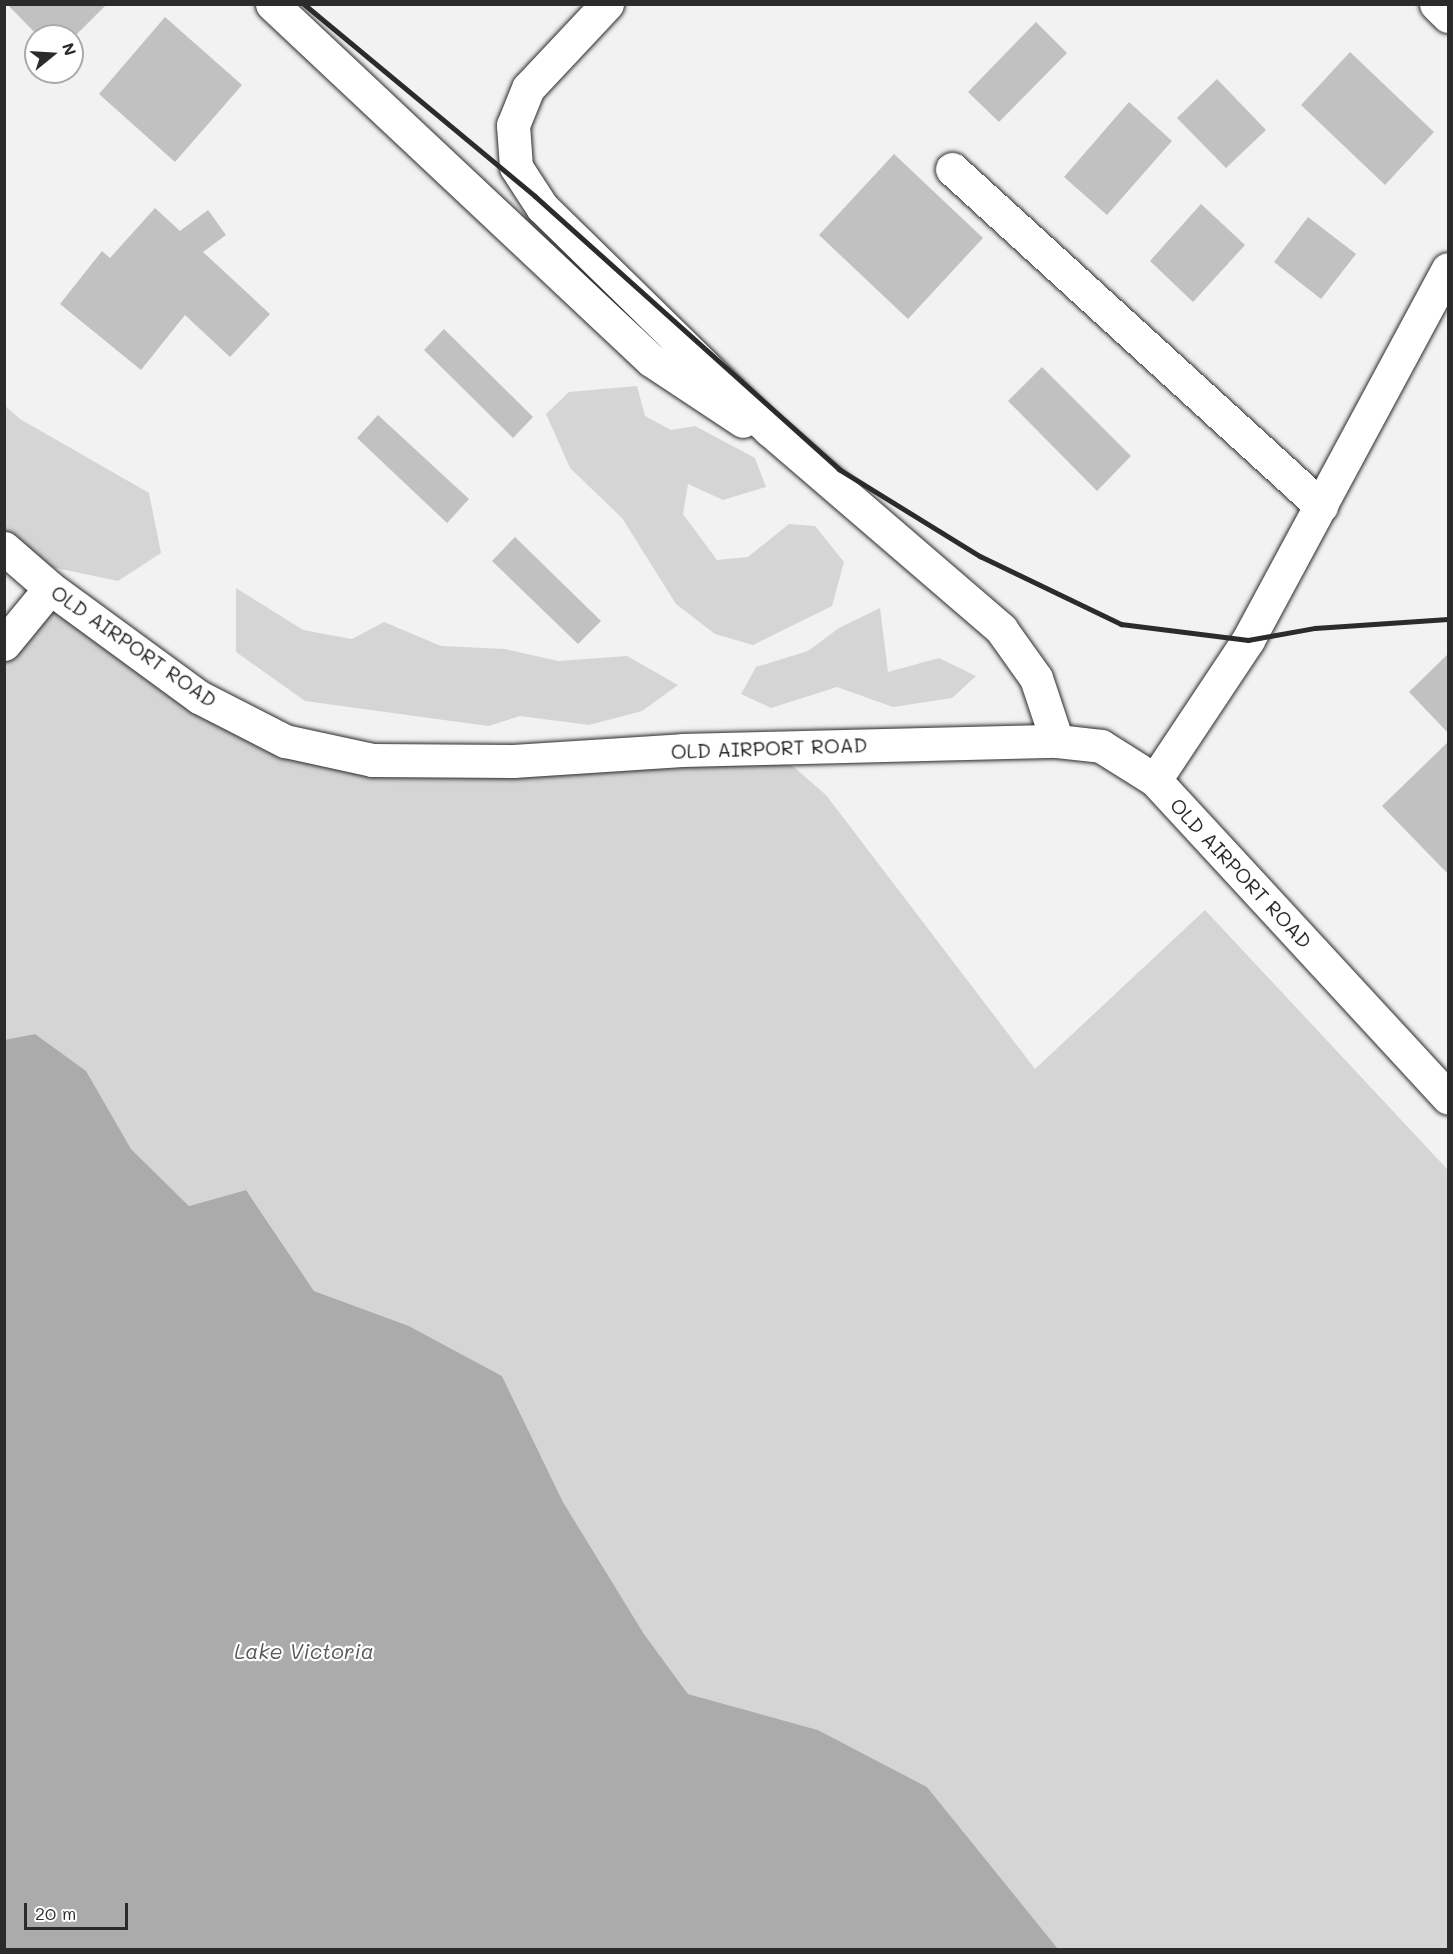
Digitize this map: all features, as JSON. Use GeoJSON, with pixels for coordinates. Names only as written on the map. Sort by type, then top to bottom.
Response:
{"type":"FeatureCollection","features":[{"type":"Feature","properties":{"kind":"street"},"geometry":{"type":"LineString","coordinates":[[272,4],[651,360],[734,417],[770,430]]}},
{"type":"Feature","properties":{"kind":"street"},"geometry":{"type":"LineString","coordinates":[[607,4],[528,88],[513,126],[516,166],[542,207],[770,430],[1001,629],[1036,678],[1057,741]]}},
{"type":"Feature","properties":{"kind":"street"},"geometry":{"type":"LineString","coordinates":[[1436,4],[1449,16]]}},
{"type":"Feature","properties":{"kind":"street"},"geometry":{"type":"LineString","coordinates":[[952,168],[1321,506]]}},
{"type":"Feature","properties":{"kind":"street"},"geometry":{"type":"LineString","coordinates":[[1155,780],[1248,640],[1449,269]]}},
{"type":"Feature","properties":{"kind":"street","name":"OLD AIRPORT ROAD"},"geometry":{"type":"LineString","coordinates":[[4,548],[50,588],[199,697],[285,741],[372,760],[513,761],[682,750],[1057,741],[1101,746],[1155,780],[1449,1098]]}},
{"type":"Feature","properties":{"kind":"street"},"geometry":{"type":"LineString","coordinates":[[4,644],[50,588]]}},
{"type":"Feature","properties":{"kind":"shaded area"},"geometry":{"type":"Polygon","coordinates":[[[637,386],[645,416],[671,430],[695,426],[755,458],[766,487],[723,500],[688,484],[683,514],[717,560],[748,557],[789,524],[815,526],[844,562],[832,606],[753,645],[715,634],[676,604],[622,518],[570,468],[546,414],[569,392],[637,386]]]}},
{"type":"Feature","properties":{"kind":"shaded area"},"geometry":{"type":"Polygon","coordinates":[[[4,405],[20,419],[149,493],[161,553],[118,581],[18,560],[5,536],[4,405]]]}},
{"type":"Feature","properties":{"kind":"shaded area"},"geometry":{"type":"Polygon","coordinates":[[[50,588],[199,697],[372,760],[772,748],[826,795],[1035,1069],[1205,910],[1448,1170],[1448,1949],[1058,1949],[927,1787],[818,1730],[688,1694],[644,1634],[563,1502],[502,1376],[409,1326],[314,1291],[246,1190],[189,1206],[131,1149],[85,1071],[35,1034],[5,1040],[4,659],[50,588]]]}},
{"type":"Feature","properties":{"kind":"shaded area"},"geometry":{"type":"Polygon","coordinates":[[[236,588],[303,630],[352,639],[384,622],[441,646],[505,649],[558,661],[627,656],[678,685],[642,711],[589,725],[520,716],[488,726],[305,701],[236,652],[236,588]]]}},
{"type":"Feature","properties":{"kind":"shaded area"},"geometry":{"type":"Polygon","coordinates":[[[880,608],[888,672],[939,658],[976,676],[952,698],[893,707],[837,687],[771,708],[741,694],[756,667],[808,651],[839,628],[880,608]]]}},
{"type":"Feature","properties":{"kind":"water","name":"Lake Victoria"},"geometry":{"type":"Polygon","coordinates":[[[35,1034],[86,1071],[131,1149],[189,1206],[246,1190],[314,1291],[409,1326],[502,1376],[563,1502],[644,1634],[688,1694],[818,1730],[927,1787],[1058,1949],[5,1949],[4,1040],[35,1034]]]}},
{"type":"Feature","properties":{"kind":"building"},"geometry":{"type":"Polygon","coordinates":[[[7,4],[107,4],[84,27],[84,24],[26,24],[7,4]]]}},
{"type":"Feature","properties":{"kind":"building"},"geometry":{"type":"Polygon","coordinates":[[[165,17],[242,85],[175,162],[99,94],[165,17]]]}},
{"type":"Feature","properties":{"kind":"building"},"geometry":{"type":"Polygon","coordinates":[[[1036,22],[1067,53],[999,122],[968,92],[1036,22]]]}},
{"type":"Feature","properties":{"kind":"building"},"geometry":{"type":"Polygon","coordinates":[[[1350,52],[1434,132],[1385,185],[1301,105],[1350,52]]]}},
{"type":"Feature","properties":{"kind":"building"},"geometry":{"type":"Polygon","coordinates":[[[1217,79],[1266,130],[1226,168],[1177,118],[1217,79]]]}},
{"type":"Feature","properties":{"kind":"building"},"geometry":{"type":"Polygon","coordinates":[[[1129,102],[1172,141],[1107,215],[1064,177],[1129,102]]]}},
{"type":"Feature","properties":{"kind":"building"},"geometry":{"type":"Polygon","coordinates":[[[894,154],[983,238],[908,319],[819,235],[894,154]]]}},
{"type":"Feature","properties":{"kind":"building"},"geometry":{"type":"Polygon","coordinates":[[[1201,204],[1245,245],[1193,302],[1150,261],[1201,204]]]}},
{"type":"Feature","properties":{"kind":"building"},"geometry":{"type":"Polygon","coordinates":[[[155,208],[180,231],[208,210],[226,235],[203,252],[270,314],[230,357],[185,315],[141,370],[60,304],[102,251],[110,258],[155,208]]]}},
{"type":"Feature","properties":{"kind":"building"},"geometry":{"type":"Polygon","coordinates":[[[1308,217],[1356,254],[1321,299],[1274,262],[1308,217]]]}},
{"type":"Feature","properties":{"kind":"building"},"geometry":{"type":"Polygon","coordinates":[[[444,329],[533,417],[513,438],[424,350],[444,329]]]}},
{"type":"Feature","properties":{"kind":"building"},"geometry":{"type":"Polygon","coordinates":[[[1042,367],[1131,456],[1097,491],[1008,401],[1042,367]]]}},
{"type":"Feature","properties":{"kind":"building"},"geometry":{"type":"Polygon","coordinates":[[[378,415],[469,499],[447,523],[357,438],[378,415]]]}},
{"type":"Feature","properties":{"kind":"building"},"geometry":{"type":"Polygon","coordinates":[[[515,537],[601,621],[578,644],[492,561],[515,537]]]}},
{"type":"Feature","properties":{"kind":"building"},"geometry":{"type":"Polygon","coordinates":[[[1449,653],[1449,734],[1409,692],[1449,653]]]}},
{"type":"Feature","properties":{"kind":"building"},"geometry":{"type":"Polygon","coordinates":[[[1449,741],[1449,875],[1382,806],[1449,741]]]}},
{"type":"Feature","properties":{"kind":"railway"},"geometry":{"type":"LineString","coordinates":[[304,4],[535,196],[839,469],[980,556],[1121,624],[1248,640],[1315,628],[1448,619]]}}]}
